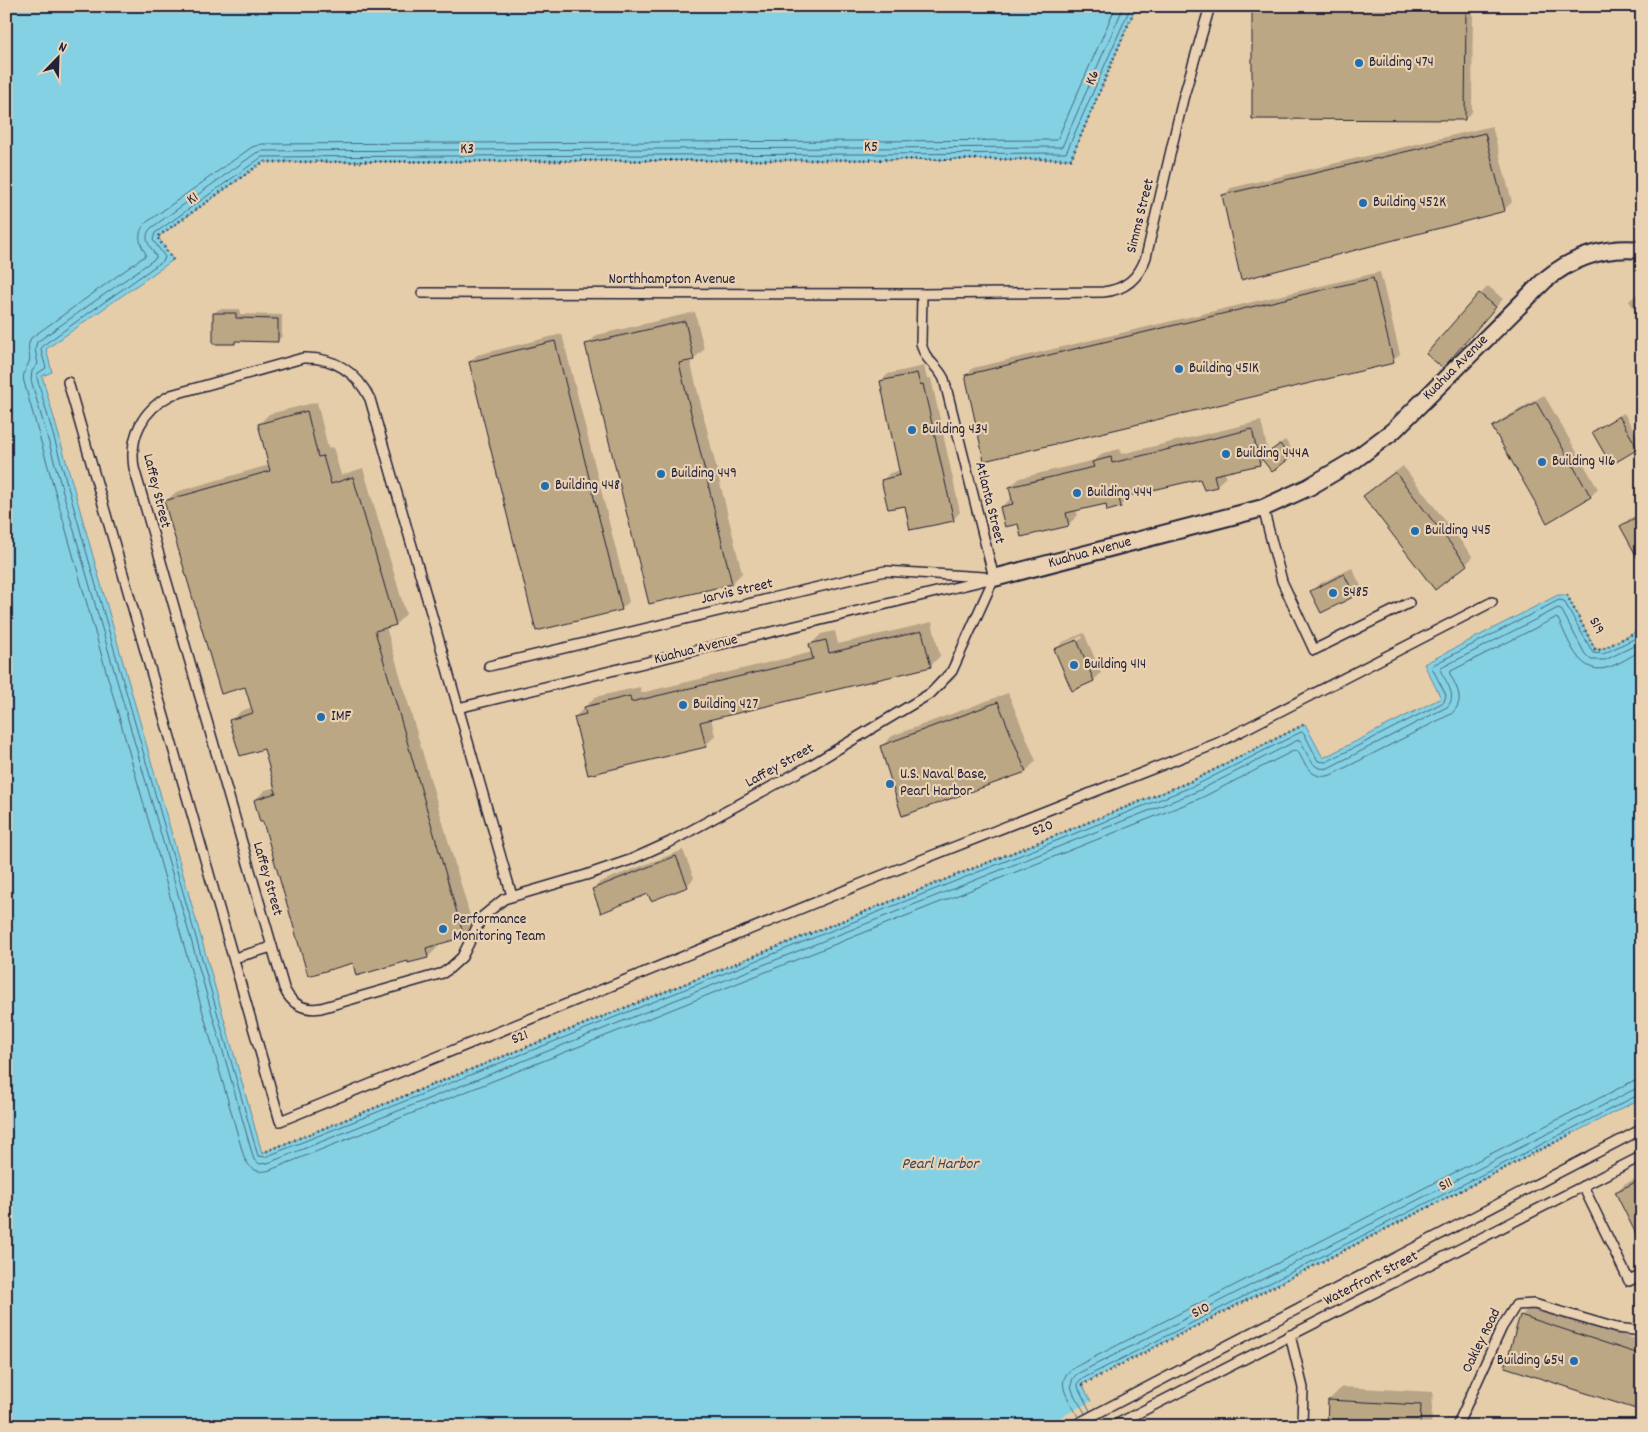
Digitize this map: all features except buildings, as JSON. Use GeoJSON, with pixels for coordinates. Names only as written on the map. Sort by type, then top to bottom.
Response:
{"type":"FeatureCollection","features":[{"type":"Feature","properties":{"kind":"street","name":"Kuahua Avenue"},"geometry":{"type":"LineString","coordinates":[[994,578],[1263,508],[1309,487],[1353,461],[1393,431],[1557,270],[1585,255],[1601,251],[1616,249],[1642,250]]}},
{"type":"Feature","properties":{"kind":"lane","name":"Simms Street"},"geometry":{"type":"LineString","coordinates":[[922,294],[1103,292],[1116,290],[1133,280],[1141,270],[1146,258],[1183,99],[1210,6]]}},
{"type":"Feature","properties":{"kind":"lane","name":"Northhampton Avenue"},"geometry":{"type":"LineString","coordinates":[[422,293],[922,294]]}},
{"type":"Feature","properties":{"kind":"lane","name":"Atlanta Street"},"geometry":{"type":"LineString","coordinates":[[922,294],[922,349],[928,361],[938,369],[944,379],[994,578]]}},
{"type":"Feature","properties":{"kind":"lane","name":"Laffey Street"},"geometry":{"type":"LineString","coordinates":[[512,896],[370,399],[360,382],[354,375],[330,361],[303,358],[170,396],[162,400],[147,413],[137,430],[132,458],[134,468],[284,988],[288,996],[303,1007],[312,1009],[435,976],[450,968],[466,950],[482,917],[504,899],[630,860],[670,842],[812,765],[931,693],[952,671],[994,578]]}},
{"type":"Feature","properties":{"kind":"lane"},"geometry":{"type":"LineString","coordinates":[[68,382],[280,1121],[878,877],[1218,743],[1492,602]]}},
{"type":"Feature","properties":{"kind":"lane"},"geometry":{"type":"LineString","coordinates":[[1263,508],[1282,581],[1314,650],[1409,603]]}},
{"type":"Feature","properties":{"kind":"lane","name":"Jarvis Street"},"geometry":{"type":"LineString","coordinates":[[490,666],[885,571],[994,578]]}},
{"type":"Feature","properties":{"kind":"lane","name":"Kuahua Avenue"},"geometry":{"type":"LineString","coordinates":[[458,708],[994,578]]}},
{"type":"Feature","properties":{"kind":"lane"},"geometry":{"type":"LineString","coordinates":[[234,958],[272,947]]}},
{"type":"Feature","properties":{"kind":"lane"},"geometry":{"type":"LineString","coordinates":[[1073,1426],[1642,1129]]}},
{"type":"Feature","properties":{"kind":"lane","name":"Waterfront Street"},"geometry":{"type":"LineString","coordinates":[[1113,1426],[1642,1156]]}},
{"type":"Feature","properties":{"kind":"lane"},"geometry":{"type":"LineString","coordinates":[[1583,1186],[1629,1281],[1642,1275]]}},
{"type":"Feature","properties":{"kind":"lane","name":"Oakley Road"},"geometry":{"type":"LineString","coordinates":[[1457,1426],[1502,1327],[1516,1305],[1534,1304],[1616,1328],[1642,1331]]}},
{"type":"Feature","properties":{"kind":"lane"},"geometry":{"type":"LineString","coordinates":[[1290,1335],[1303,1388],[1302,1426]]}},
{"type":"Feature","properties":{"kind":"path","name":"K6"},"geometry":{"type":"LineString","coordinates":[[1070,158],[1136,6]]}},
{"type":"Feature","properties":{"kind":"path","name":"K5"},"geometry":{"type":"LineString","coordinates":[[671,160],[1070,158]]}},
{"type":"Feature","properties":{"kind":"path","name":"K3"},"geometry":{"type":"LineString","coordinates":[[263,162],[671,160]]}},
{"type":"Feature","properties":{"kind":"path","name":"K1"},"geometry":{"type":"LineString","coordinates":[[173,260],[158,237],[263,162]]}},
{"type":"Feature","properties":{"kind":"path","name":"S19"},"geometry":{"type":"LineString","coordinates":[[1567,595],[1595,649],[1601,650],[1642,629]]}},
{"type":"Feature","properties":{"kind":"path","name":"S20"},"geometry":{"type":"LineString","coordinates":[[786,944],[1194,780],[1305,724]]}},
{"type":"Feature","properties":{"kind":"path","name":"S21"},"geometry":{"type":"LineString","coordinates":[[262,1153],[786,944]]}},
{"type":"Feature","properties":{"kind":"path","name":"S11"},"geometry":{"type":"LineString","coordinates":[[1330,1258],[1573,1133]]}},
{"type":"Feature","properties":{"kind":"path","name":"S10"},"geometry":{"type":"LineString","coordinates":[[1082,1385],[1330,1258]]}},
{"type":"Feature","properties":{"kind":"water","name":"Pearl Harbor"},"geometry":{"type":"Polygon","coordinates":[[[6,6],[1136,6],[1071,159],[263,162],[158,237],[173,260],[46,349],[52,372],[42,376],[262,1153],[1194,780],[1305,724],[1323,758],[1441,698],[1424,664],[1558,595],[1567,595],[1595,649],[1601,650],[1642,629],[1642,1098],[1082,1384],[1103,1424],[1100,1426],[6,1426],[6,6]]]}},
{"type":"Feature","properties":{"kind":"pier"},"geometry":{"type":"Polygon","coordinates":[[[1092,1401],[1103,1424],[1100,1426],[1043,1426],[1092,1401]]]}},
{"type":"Feature","properties":{"kind":"place","name":"Building 474"},"geometry":{"type":"Point","coordinates":[1359,63]}},
{"type":"Feature","properties":{"kind":"place","name":"Building 452K"},"geometry":{"type":"Point","coordinates":[1363,203]}},
{"type":"Feature","properties":{"kind":"place","name":"Building 451K"},"geometry":{"type":"Point","coordinates":[1179,369]}},
{"type":"Feature","properties":{"kind":"place","name":"Building 434"},"geometry":{"type":"Point","coordinates":[912,430]}},
{"type":"Feature","properties":{"kind":"place","name":"Building 444A"},"geometry":{"type":"Point","coordinates":[1226,454]}},
{"type":"Feature","properties":{"kind":"place","name":"Building 416"},"geometry":{"type":"Point","coordinates":[1542,462]}},
{"type":"Feature","properties":{"kind":"place","name":"Building 449"},"geometry":{"type":"Point","coordinates":[661,474]}},
{"type":"Feature","properties":{"kind":"place","name":"Building 448"},"geometry":{"type":"Point","coordinates":[545,486]}},
{"type":"Feature","properties":{"kind":"place","name":"Building 444"},"geometry":{"type":"Point","coordinates":[1077,493]}},
{"type":"Feature","properties":{"kind":"place","name":"Building 445"},"geometry":{"type":"Point","coordinates":[1415,531]}},
{"type":"Feature","properties":{"kind":"place","name":"S485"},"geometry":{"type":"Point","coordinates":[1333,593]}},
{"type":"Feature","properties":{"kind":"place","name":"Building 414"},"geometry":{"type":"Point","coordinates":[1074,665]}},
{"type":"Feature","properties":{"kind":"place","name":"Building 427"},"geometry":{"type":"Point","coordinates":[683,705]}},
{"type":"Feature","properties":{"kind":"place","name":"IMF"},"geometry":{"type":"Point","coordinates":[321,717]}},
{"type":"Feature","properties":{"kind":"place","name":"U.S. Naval Base, Pearl Harbor"},"geometry":{"type":"Point","coordinates":[890,784]}},
{"type":"Feature","properties":{"kind":"place","name":"Performance Monitoring Team"},"geometry":{"type":"Point","coordinates":[443,929]}},
{"type":"Feature","properties":{"kind":"place","name":"Building 654"},"geometry":{"type":"Point","coordinates":[1574,1361]}}]}
